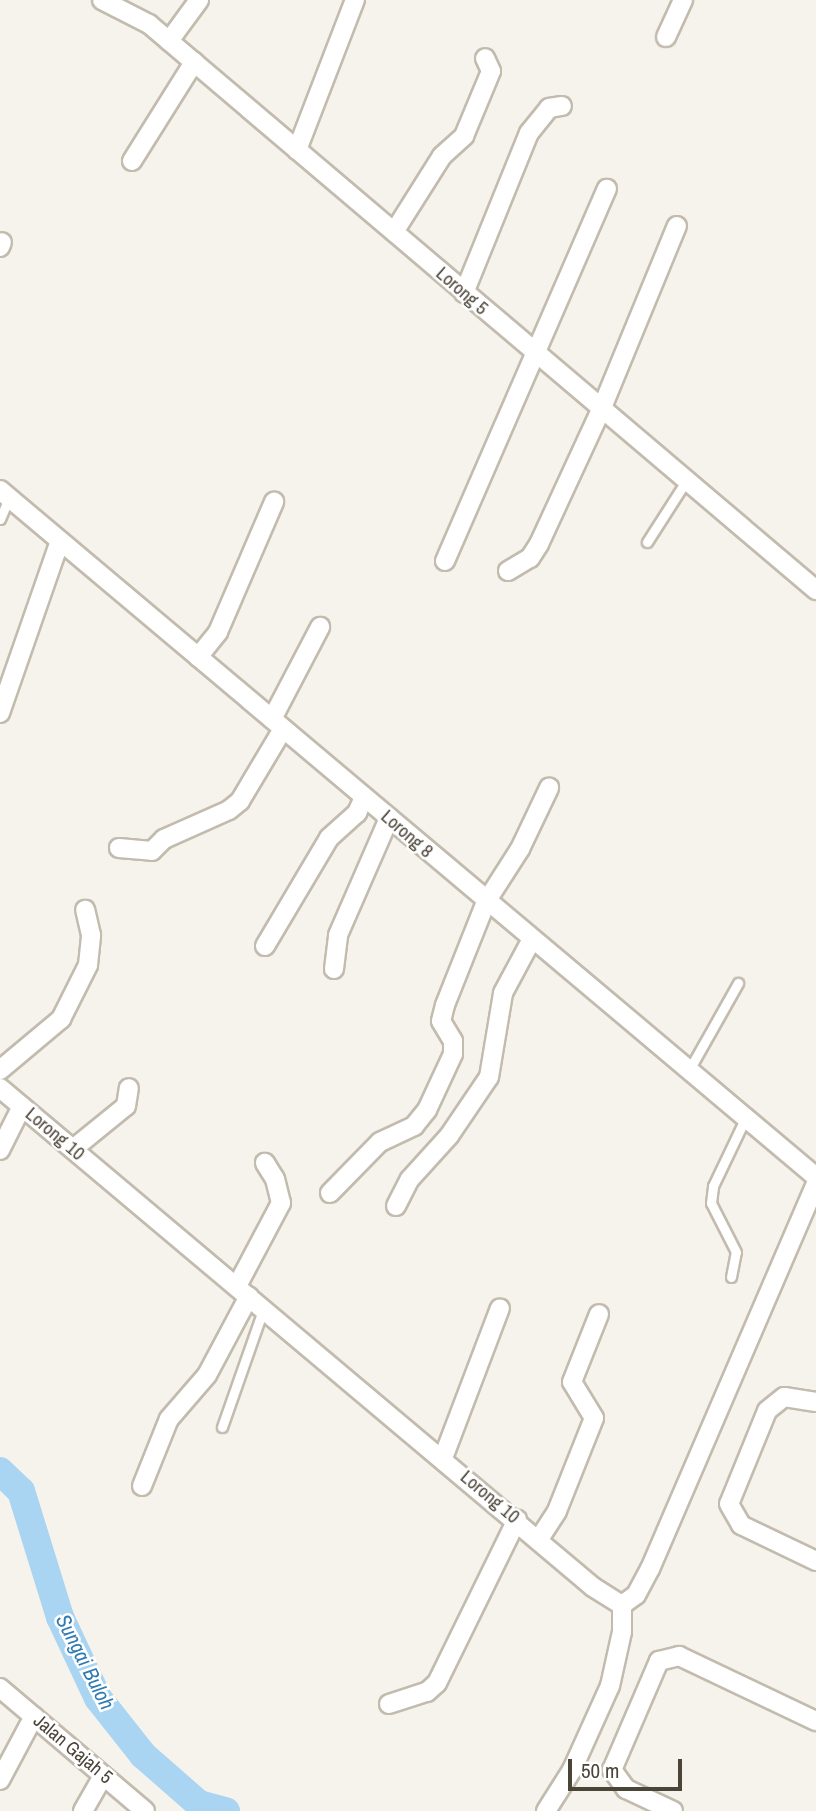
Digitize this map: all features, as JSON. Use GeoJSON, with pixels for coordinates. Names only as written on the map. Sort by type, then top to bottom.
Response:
{"type":"FeatureCollection","features":[{"type":"Feature","properties":{"kind":"street"},"geometry":{"type":"LineString","coordinates":[[169,41],[199,0]]}},
{"type":"Feature","properties":{"kind":"street"},"geometry":{"type":"LineString","coordinates":[[297,150],[355,0]]}},
{"type":"Feature","properties":{"kind":"street"},"geometry":{"type":"LineString","coordinates":[[666,37],[683,0]]}},
{"type":"Feature","properties":{"kind":"street","name":"Lorong 5"},"geometry":{"type":"LineString","coordinates":[[107,1],[149,24],[816,590]]}},
{"type":"Feature","properties":{"kind":"street"},"geometry":{"type":"LineString","coordinates":[[394,232],[442,156],[464,136],[491,71],[485,58]]}},
{"type":"Feature","properties":{"kind":"street"},"geometry":{"type":"LineString","coordinates":[[132,161],[194,62]]}},
{"type":"Feature","properties":{"kind":"street"},"geometry":{"type":"LineString","coordinates":[[464,293],[529,133],[549,108],[562,106]]}},
{"type":"Feature","properties":{"kind":"street"},"geometry":{"type":"LineString","coordinates":[[445,561],[607,189]]}},
{"type":"Feature","properties":{"kind":"street"},"geometry":{"type":"LineString","coordinates":[[508,571],[530,558],[539,544],[601,410],[677,226]]}},
{"type":"Feature","properties":{"kind":"street","name":"Lorong 8"},"geometry":{"type":"LineString","coordinates":[[4,494],[816,1177]]}},
{"type":"Feature","properties":{"kind":"street"},"geometry":{"type":"LineString","coordinates":[[198,657],[218,632],[275,502]]}},
{"type":"Feature","properties":{"kind":"street"},"geometry":{"type":"LineString","coordinates":[[0,713],[60,541]]}},
{"type":"Feature","properties":{"kind":"street"},"geometry":{"type":"LineString","coordinates":[[119,848],[152,852],[164,839],[229,810],[240,802],[320,627]]}},
{"type":"Feature","properties":{"kind":"street"},"geometry":{"type":"LineString","coordinates":[[330,1193],[380,1142],[414,1126],[426,1111],[453,1054],[453,1041],[441,1021],[445,1005],[486,902],[520,849],[549,788]]}},
{"type":"Feature","properties":{"kind":"street"},"geometry":{"type":"LineString","coordinates":[[265,946],[329,838],[357,813],[364,797]]}},
{"type":"Feature","properties":{"kind":"street"},"geometry":{"type":"LineString","coordinates":[[334,969],[338,935],[389,818]]}},
{"type":"Feature","properties":{"kind":"street"},"geometry":{"type":"LineString","coordinates":[[0,1070],[61,1019],[88,965],[91,935],[85,910]]}},
{"type":"Feature","properties":{"kind":"street"},"geometry":{"type":"LineString","coordinates":[[396,1206],[410,1179],[449,1136],[489,1077],[503,993],[532,939]]}},
{"type":"Feature","properties":{"kind":"street","name":"Lorong 10"},"geometry":{"type":"LineString","coordinates":[[0,1088],[538,1539],[622,1605]]}},
{"type":"Feature","properties":{"kind":"street"},"geometry":{"type":"LineString","coordinates":[[73,1149],[126,1106],[129,1088]]}},
{"type":"Feature","properties":{"kind":"street"},"geometry":{"type":"LineString","coordinates":[[0,1150],[22,1106]]}},
{"type":"Feature","properties":{"kind":"street"},"geometry":{"type":"LineString","coordinates":[[142,1486],[169,1419],[206,1375],[281,1203],[275,1179],[265,1163]]}},
{"type":"Feature","properties":{"kind":"street"},"geometry":{"type":"LineString","coordinates":[[546,1811],[572,1770],[610,1686],[622,1632],[622,1605],[636,1595],[650,1569],[816,1183]]}},
{"type":"Feature","properties":{"kind":"street"},"geometry":{"type":"LineString","coordinates":[[443,1458],[500,1308]]}},
{"type":"Feature","properties":{"kind":"street"},"geometry":{"type":"LineString","coordinates":[[538,1539],[557,1511],[594,1418],[572,1382],[599,1314]]}},
{"type":"Feature","properties":{"kind":"street"},"geometry":{"type":"LineString","coordinates":[[816,1402],[784,1397],[767,1411],[729,1504],[741,1525],[816,1561]]}},
{"type":"Feature","properties":{"kind":"street"},"geometry":{"type":"LineString","coordinates":[[389,1704],[428,1692],[437,1683],[517,1520]]}},
{"type":"Feature","properties":{"kind":"street"},"geometry":{"type":"LineString","coordinates":[[673,1811],[617,1780],[613,1760],[653,1668],[668,1658],[679,1656],[816,1721]]}},
{"type":"Feature","properties":{"kind":"street","name":"Jalan Gajah 5"},"geometry":{"type":"LineString","coordinates":[[0,1688],[145,1811]]}},
{"type":"Feature","properties":{"kind":"street"},"geometry":{"type":"LineString","coordinates":[[0,1780],[34,1716]]}},
{"type":"Feature","properties":{"kind":"street"},"geometry":{"type":"LineString","coordinates":[[83,1811],[103,1776]]}},
{"type":"Feature","properties":{"kind":"lane"},"geometry":{"type":"LineString","coordinates":[[648,542],[685,481]]}},
{"type":"Feature","properties":{"kind":"lane"},"geometry":{"type":"LineString","coordinates":[[0,519],[4,494]]}},
{"type":"Feature","properties":{"kind":"lane"},"geometry":{"type":"LineString","coordinates":[[689,1070],[738,983]]}},
{"type":"Feature","properties":{"kind":"lane"},"geometry":{"type":"LineString","coordinates":[[731,1276],[736,1252],[711,1203],[719,1167],[745,1119]]}},
{"type":"Feature","properties":{"kind":"lane"},"geometry":{"type":"LineString","coordinates":[[222,1427],[264,1308]]}},
{"type":"Feature","properties":{"kind":"waterway","name":"Sungai Buloh"},"geometry":{"type":"LineString","coordinates":[[0,1471],[21,1491],[60,1617],[98,1698],[143,1755],[199,1804],[226,1811]]}}]}
